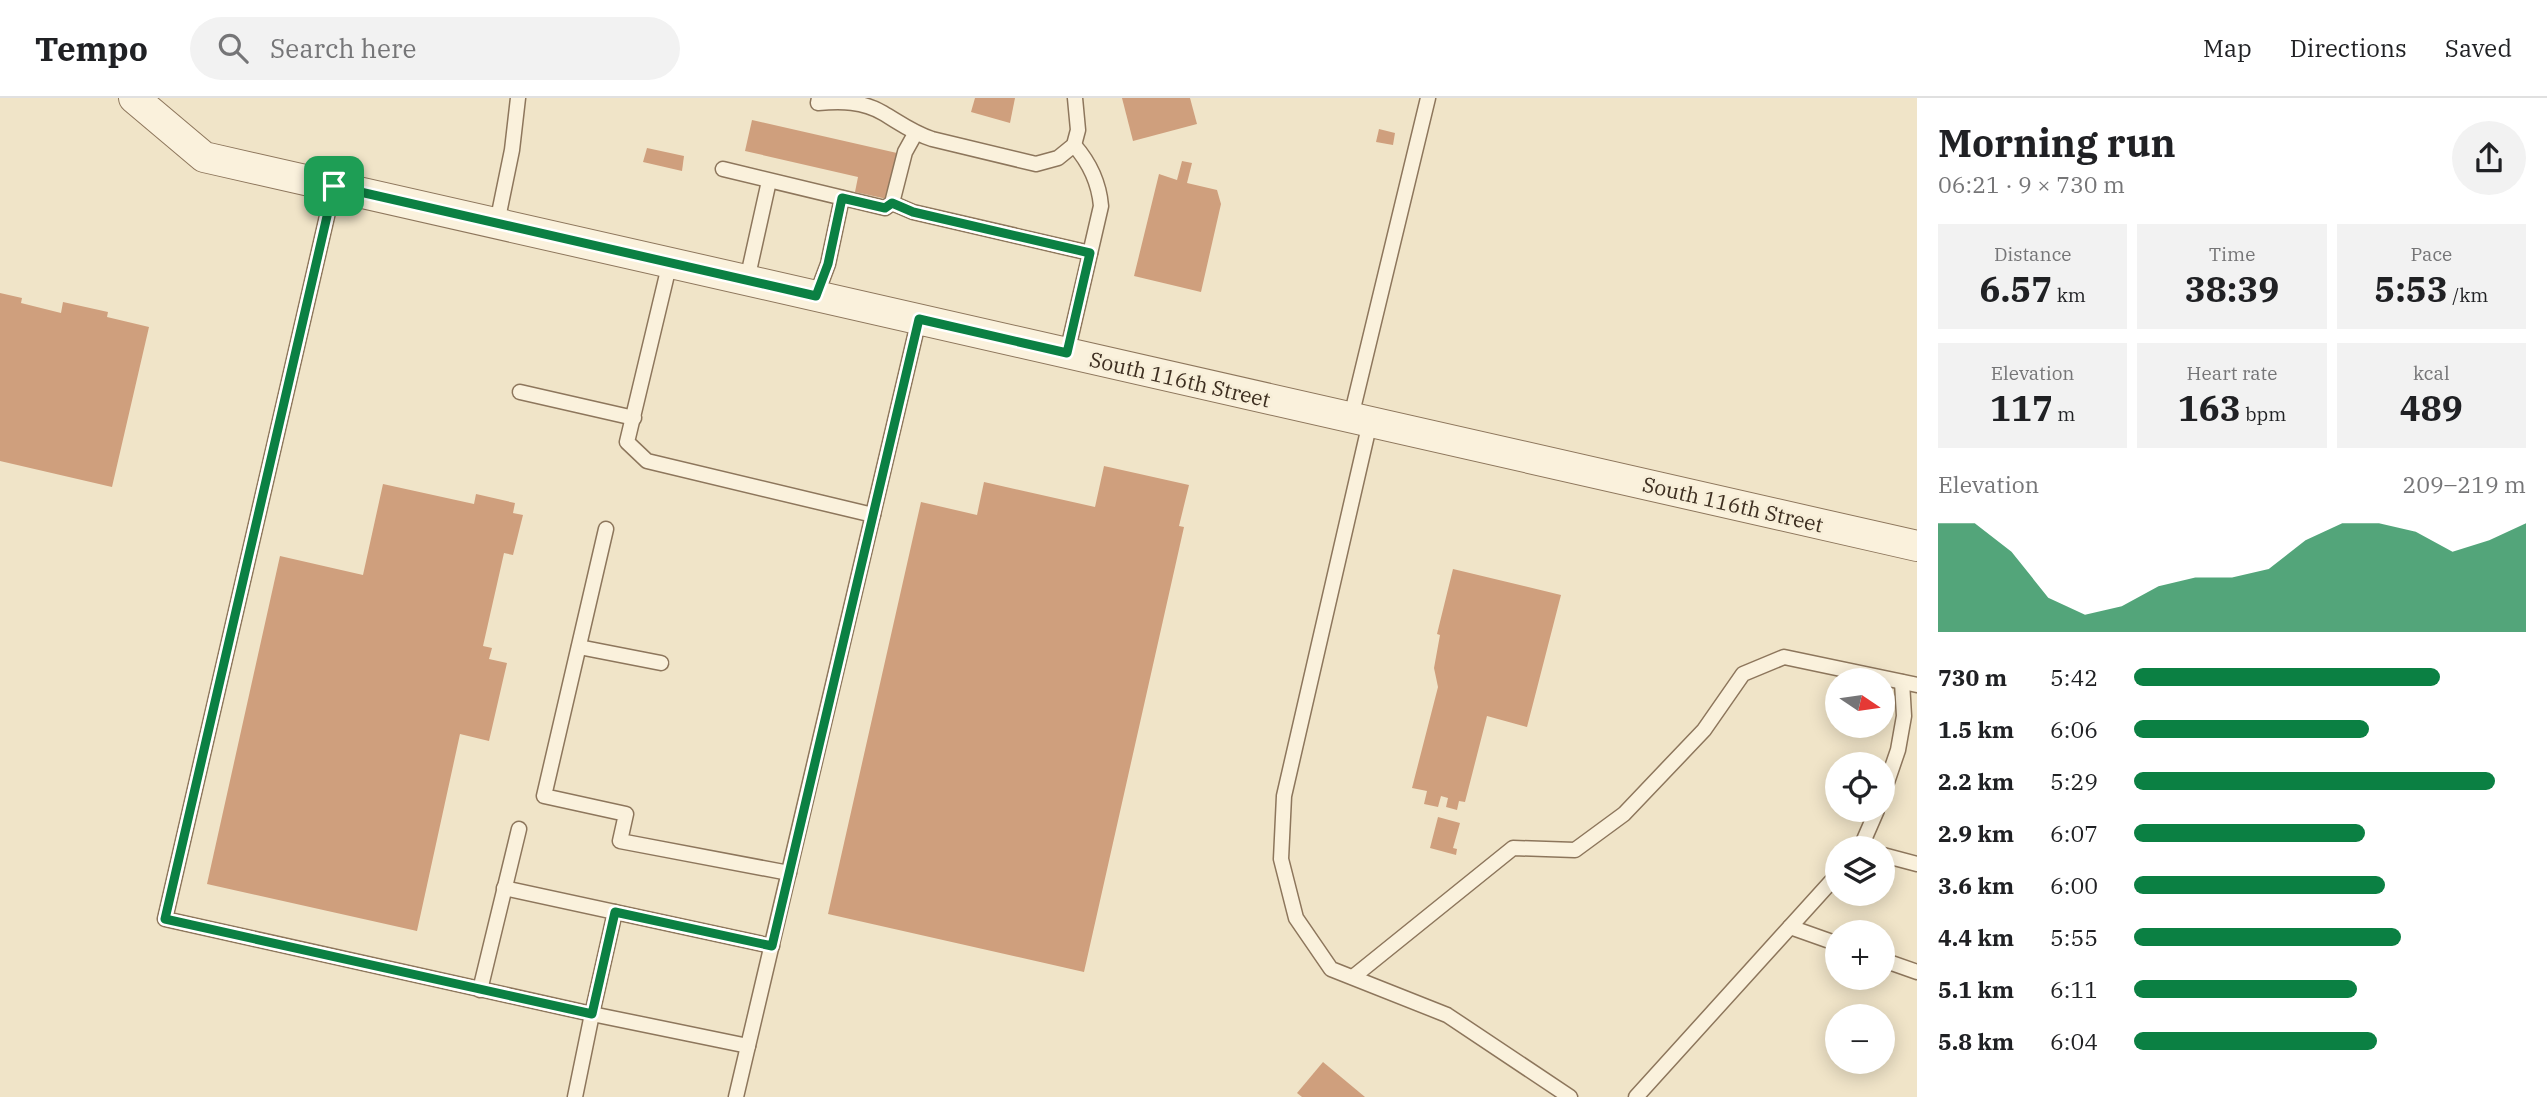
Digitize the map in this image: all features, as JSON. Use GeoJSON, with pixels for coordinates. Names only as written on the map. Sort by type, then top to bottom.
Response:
{"type":"FeatureCollection","features":[{"type":"Feature","properties":{"kind":"street","name":"South 116th Street"},"geometry":{"type":"LineString","coordinates":[[134,98],[204,157],[1917,546]]}},
{"type":"Feature","properties":{"kind":"lane"},"geometry":{"type":"LineString","coordinates":[[497,223],[512,150],[518,98]]}},
{"type":"Feature","properties":{"kind":"lane"},"geometry":{"type":"LineString","coordinates":[[819,98],[818,103],[841,101],[866,106],[881,112],[915,134],[1036,164],[1058,158],[1074,145],[1078,130],[1075,98]]}},
{"type":"Feature","properties":{"kind":"lane"},"geometry":{"type":"LineString","coordinates":[[1428,98],[1284,796],[1281,859],[1296,918],[1331,969],[1447,1015],[1570,1097]]}},
{"type":"Feature","properties":{"kind":"lane"},"geometry":{"type":"LineString","coordinates":[[723,169],[885,208],[892,203],[905,152],[915,134]]}},
{"type":"Feature","properties":{"kind":"lane"},"geometry":{"type":"LineString","coordinates":[[1067,353],[1101,206],[1100,192],[1086,158],[1074,145]]}},
{"type":"Feature","properties":{"kind":"lane"},"geometry":{"type":"LineString","coordinates":[[747,280],[769,180]]}},
{"type":"Feature","properties":{"kind":"lane"},"geometry":{"type":"LineString","coordinates":[[334,186],[165,919],[480,990],[748,1046]]}},
{"type":"Feature","properties":{"kind":"lane"},"geometry":{"type":"LineString","coordinates":[[816,296],[828,264],[842,198]]}},
{"type":"Feature","properties":{"kind":"lane"},"geometry":{"type":"LineString","coordinates":[[892,203],[913,212],[1090,253]]}},
{"type":"Feature","properties":{"kind":"lane"},"geometry":{"type":"LineString","coordinates":[[670,262],[627,442],[647,461],[873,515]]}},
{"type":"Feature","properties":{"kind":"lane"},"geometry":{"type":"LineString","coordinates":[[736,1097],[919,319]]}},
{"type":"Feature","properties":{"kind":"lane"},"geometry":{"type":"LineString","coordinates":[[520,392],[634,418]]}},
{"type":"Feature","properties":{"kind":"lane"},"geometry":{"type":"LineString","coordinates":[[606,529],[544,796],[626,814],[620,841],[789,873]]}},
{"type":"Feature","properties":{"kind":"lane"},"geometry":{"type":"LineString","coordinates":[[579,647],[661,663]]}},
{"type":"Feature","properties":{"kind":"lane"},"geometry":{"type":"LineString","coordinates":[[1353,977],[1513,848],[1575,850],[1624,814],[1704,730],[1743,674],[1784,657],[1917,685]]}},
{"type":"Feature","properties":{"kind":"lane"},"geometry":{"type":"LineString","coordinates":[[1895,759],[1904,716],[1902,682]]}},
{"type":"Feature","properties":{"kind":"lane"},"geometry":{"type":"LineString","coordinates":[[480,990],[519,829]]}},
{"type":"Feature","properties":{"kind":"lane"},"geometry":{"type":"LineString","coordinates":[[1895,858],[1917,864]]}},
{"type":"Feature","properties":{"kind":"lane"},"geometry":{"type":"LineString","coordinates":[[504,888],[772,946]]}},
{"type":"Feature","properties":{"kind":"lane"},"geometry":{"type":"LineString","coordinates":[[1636,1097],[1825,888]]}},
{"type":"Feature","properties":{"kind":"lane"},"geometry":{"type":"LineString","coordinates":[[575,1097],[615,912]]}},
{"type":"Feature","properties":{"kind":"lane"},"geometry":{"type":"LineString","coordinates":[[1790,927],[1825,939]]}},
{"type":"Feature","properties":{"kind":"lane"},"geometry":{"type":"LineString","coordinates":[[1895,964],[1917,972]]}},
{"type":"Feature","properties":{"kind":"building"},"geometry":{"type":"Polygon","coordinates":[[[975,98],[1015,98],[1010,123],[971,112],[975,98]]]}},
{"type":"Feature","properties":{"kind":"building"},"geometry":{"type":"Polygon","coordinates":[[[1122,98],[1190,98],[1197,124],[1133,141],[1122,98]]]}},
{"type":"Feature","properties":{"kind":"building"},"geometry":{"type":"Polygon","coordinates":[[[752,120],[897,153],[887,199],[855,192],[858,177],[745,151],[752,120]]]}},
{"type":"Feature","properties":{"kind":"building"},"geometry":{"type":"Polygon","coordinates":[[[1379,129],[1395,133],[1393,145],[1376,142],[1379,129]]]}},
{"type":"Feature","properties":{"kind":"building"},"geometry":{"type":"Polygon","coordinates":[[[647,148],[684,156],[682,171],[643,162],[647,148]]]}},
{"type":"Feature","properties":{"kind":"building"},"geometry":{"type":"Polygon","coordinates":[[[1182,161],[1192,163],[1187,183],[1217,190],[1221,204],[1201,292],[1134,276],[1159,174],[1177,180],[1182,161]]]}},
{"type":"Feature","properties":{"kind":"building"},"geometry":{"type":"Polygon","coordinates":[[[0,293],[22,298],[21,303],[61,313],[63,302],[108,312],[107,317],[149,327],[112,487],[0,461],[0,293]]]}},
{"type":"Feature","properties":{"kind":"building"},"geometry":{"type":"Polygon","coordinates":[[[1104,466],[1189,485],[1179,526],[1184,527],[1084,972],[828,914],[921,502],[977,515],[984,482],[1095,507],[1104,466]]]}},
{"type":"Feature","properties":{"kind":"building"},"geometry":{"type":"Polygon","coordinates":[[[383,484],[474,504],[476,494],[515,503],[513,513],[523,515],[513,555],[504,553],[483,646],[492,648],[489,659],[507,663],[489,741],[460,734],[417,931],[207,884],[280,556],[363,575],[383,484]]]}},
{"type":"Feature","properties":{"kind":"building"},"geometry":{"type":"Polygon","coordinates":[[[1453,569],[1561,595],[1527,727],[1487,716],[1465,802],[1459,801],[1457,810],[1446,807],[1448,798],[1441,796],[1438,807],[1424,804],[1427,791],[1412,788],[1438,687],[1434,668],[1440,635],[1437,634],[1453,569]]]}},
{"type":"Feature","properties":{"kind":"building"},"geometry":{"type":"Polygon","coordinates":[[[1438,817],[1460,823],[1453,848],[1457,849],[1456,855],[1430,848],[1438,817]]]}},
{"type":"Feature","properties":{"kind":"building"},"geometry":{"type":"Polygon","coordinates":[[[1323,1062],[1365,1097],[1302,1097],[1297,1093],[1323,1062]]]}},
{"type":"Feature","properties":{"kind":"route"},"geometry":{"type":"LineString","coordinates":[[334,186],[816,296],[828,264],[842,198],[885,208],[892,203],[913,212],[1090,253],[1067,353],[919,319],[772,946],[615,912],[592,1014],[165,919],[334,186]]}}]}
